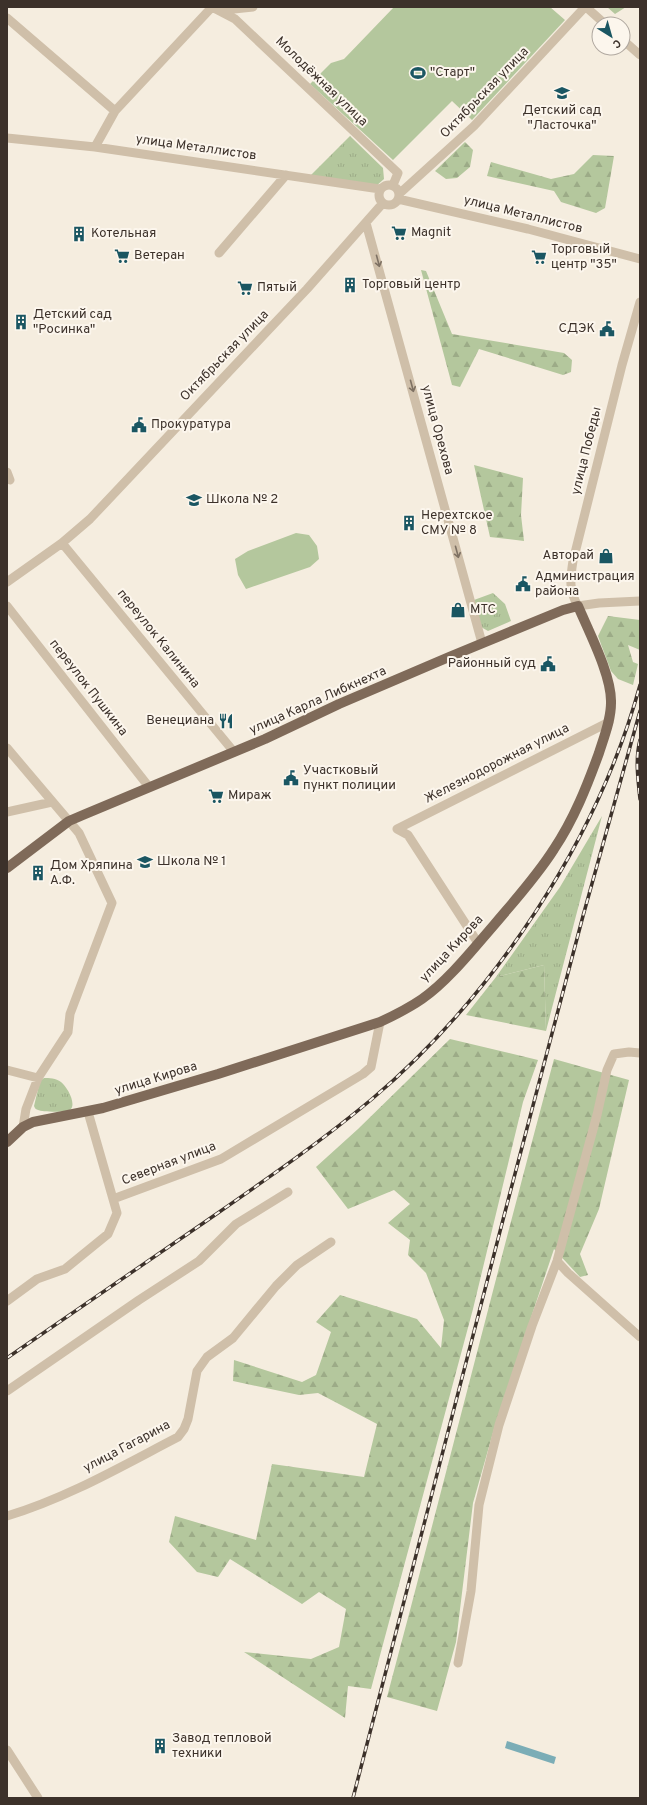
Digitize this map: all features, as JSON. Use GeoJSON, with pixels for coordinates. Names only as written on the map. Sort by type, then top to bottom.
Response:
{"type":"FeatureCollection","features":[{"type":"Feature","properties":{"kind":"main road","name":"улица Карла Либкнехта"},"geometry":{"type":"LineString","coordinates":[[7,868],[70,821],[277,734],[339,704],[482,643],[564,610],[578,606]]}},
{"type":"Feature","properties":{"kind":"main road","name":"улица Кирова"},"geometry":{"type":"LineString","coordinates":[[7,1142],[23,1127],[41,1120],[88,1112],[218,1074],[380,1022],[423,998],[441,982],[478,943],[554,849],[576,812],[593,769],[609,722],[612,702],[607,678],[578,606]]}},
{"type":"Feature","properties":{"kind":"street"},"geometry":{"type":"LineString","coordinates":[[95,147],[115,111],[213,7],[234,9],[253,7]]}},
{"type":"Feature","properties":{"kind":"street","name":"Молодёжная улица"},"geometry":{"type":"LineString","coordinates":[[213,7],[235,18],[335,115],[398,173],[393,185]]}},
{"type":"Feature","properties":{"kind":"street"},"geometry":{"type":"LineString","coordinates":[[585,7],[596,16]]}},
{"type":"Feature","properties":{"kind":"street","name":"Октябрьская улица"},"geometry":{"type":"LineString","coordinates":[[399,196],[474,126],[585,7]]}},
{"type":"Feature","properties":{"kind":"street"},"geometry":{"type":"LineString","coordinates":[[7,18],[115,111]]}},
{"type":"Feature","properties":{"kind":"street"},"geometry":{"type":"LineString","coordinates":[[631,47],[640,55]]}},
{"type":"Feature","properties":{"kind":"street","name":"улица Металлистов"},"geometry":{"type":"LineString","coordinates":[[7,138],[95,147],[380,189]]}},
{"type":"Feature","properties":{"kind":"street"},"geometry":{"type":"LineString","coordinates":[[219,253],[286,175]]}},
{"type":"Feature","properties":{"kind":"street"},"geometry":{"type":"LineString","coordinates":[[386,185],[393,185],[397,188],[399,196],[392,204],[383,203],[379,195],[380,189],[386,185]]}},
{"type":"Feature","properties":{"kind":"street","name":"улица Металлистов"},"geometry":{"type":"LineString","coordinates":[[399,196],[640,259]]}},
{"type":"Feature","properties":{"kind":"street","name":"Октябрьская улица"},"geometry":{"type":"LineString","coordinates":[[7,582],[62,543],[90,519],[307,289],[383,203]]}},
{"type":"Feature","properties":{"kind":"street","name":"улица Орехова"},"geometry":{"type":"LineString","coordinates":[[366,223],[482,643]]}},
{"type":"Feature","properties":{"kind":"street","name":"улица Победы"},"geometry":{"type":"LineString","coordinates":[[578,606],[570,589],[573,561],[622,365],[640,302]]}},
{"type":"Feature","properties":{"kind":"street","name":"переулок Калинина"},"geometry":{"type":"LineString","coordinates":[[62,543],[234,752]]}},
{"type":"Feature","properties":{"kind":"street"},"geometry":{"type":"LineString","coordinates":[[627,601],[640,605]]}},
{"type":"Feature","properties":{"kind":"street"},"geometry":{"type":"LineString","coordinates":[[578,606],[599,603],[640,601]]}},
{"type":"Feature","properties":{"kind":"street","name":"переулок Пушкина"},"geometry":{"type":"LineString","coordinates":[[7,606],[149,787]]}},
{"type":"Feature","properties":{"kind":"street","name":"Железнодорожная улица"},"geometry":{"type":"LineString","coordinates":[[478,943],[408,835],[397,829],[609,722]]}},
{"type":"Feature","properties":{"kind":"street"},"geometry":{"type":"LineString","coordinates":[[7,748],[79,833],[112,903],[70,1014],[68,1032],[38,1078],[26,1109],[23,1127]]}},
{"type":"Feature","properties":{"kind":"street"},"geometry":{"type":"LineString","coordinates":[[7,812],[52,802]]}},
{"type":"Feature","properties":{"kind":"street","name":"Северная улица"},"geometry":{"type":"LineString","coordinates":[[7,1300],[37,1279],[65,1269],[108,1234],[117,1213],[114,1199],[221,1159],[363,1074],[372,1067],[380,1022]]}},
{"type":"Feature","properties":{"kind":"street"},"geometry":{"type":"LineString","coordinates":[[458,1663],[471,1591],[479,1505],[499,1425],[532,1326],[557,1261],[597,1115],[607,1070],[614,1054],[629,1052],[640,1053]]}},
{"type":"Feature","properties":{"kind":"street"},"geometry":{"type":"LineString","coordinates":[[7,1070],[38,1078]]}},
{"type":"Feature","properties":{"kind":"street"},"geometry":{"type":"LineString","coordinates":[[88,1112],[114,1199]]}},
{"type":"Feature","properties":{"kind":"street"},"geometry":{"type":"LineString","coordinates":[[7,1391],[139,1300],[199,1261],[236,1224],[288,1192]]}},
{"type":"Feature","properties":{"kind":"street","name":"улица Гагарина"},"geometry":{"type":"LineString","coordinates":[[7,1516],[37,1507],[59,1498],[178,1437],[184,1429],[188,1419],[197,1371],[207,1357],[233,1338],[276,1286],[297,1265],[331,1242]]}},
{"type":"Feature","properties":{"kind":"street"},"geometry":{"type":"LineString","coordinates":[[557,1261],[568,1273],[640,1337]]}},
{"type":"Feature","properties":{"kind":"street"},"geometry":{"type":"LineString","coordinates":[[7,1750],[38,1798]]}},
{"type":"Feature","properties":{"kind":"green space","name":"\"Старт\""},"geometry":{"type":"Polygon","coordinates":[[[394,7],[550,7],[565,20],[472,120],[452,101],[393,160],[310,84],[331,63],[344,59],[394,7]]]}},
{"type":"Feature","properties":{"kind":"green space"},"geometry":{"type":"Polygon","coordinates":[[[607,7],[626,7],[615,14],[607,7]]]}},
{"type":"Feature","properties":{"kind":"green space"},"geometry":{"type":"Polygon","coordinates":[[[350,136],[383,168],[384,179],[375,187],[309,177],[350,136]]]}},
{"type":"Feature","properties":{"kind":"green space"},"geometry":{"type":"Polygon","coordinates":[[[465,142],[473,150],[470,167],[457,178],[446,179],[435,171],[465,142]]]}},
{"type":"Feature","properties":{"kind":"green space"},"geometry":{"type":"Polygon","coordinates":[[[593,155],[614,156],[605,208],[596,213],[561,202],[554,191],[487,176],[491,162],[551,179],[574,174],[593,155]]]}},
{"type":"Feature","properties":{"kind":"green space"},"geometry":{"type":"Polygon","coordinates":[[[421,270],[426,271],[452,334],[564,353],[572,360],[571,372],[563,375],[479,349],[460,387],[452,385],[421,270]]]}},
{"type":"Feature","properties":{"kind":"green space"},"geometry":{"type":"Polygon","coordinates":[[[474,465],[523,478],[521,515],[524,541],[490,537],[474,465]]]}},
{"type":"Feature","properties":{"kind":"green space"},"geometry":{"type":"Polygon","coordinates":[[[296,533],[309,535],[317,546],[319,559],[310,567],[246,589],[238,575],[235,559],[248,551],[296,533]]]}},
{"type":"Feature","properties":{"kind":"green space"},"geometry":{"type":"Polygon","coordinates":[[[493,593],[505,604],[511,621],[488,631],[481,627],[474,600],[493,593]]]}},
{"type":"Feature","properties":{"kind":"green space"},"geometry":{"type":"Polygon","coordinates":[[[608,616],[640,620],[640,650],[628,645],[633,662],[638,664],[633,685],[618,679],[611,671],[598,636],[608,616]]]}},
{"type":"Feature","properties":{"kind":"green space"},"geometry":{"type":"Polygon","coordinates":[[[602,816],[546,1031],[544,965],[496,977],[560,887],[602,816]]]}},
{"type":"Feature","properties":{"kind":"green space"},"geometry":{"type":"Polygon","coordinates":[[[544,965],[546,1031],[466,1015],[496,977],[544,965]]]}},
{"type":"Feature","properties":{"kind":"green space"},"geometry":{"type":"Polygon","coordinates":[[[450,1039],[538,1060],[523,1102],[473,1309],[371,1689],[348,1686],[345,1718],[244,1652],[311,1659],[339,1647],[346,1609],[319,1592],[302,1604],[230,1559],[218,1577],[197,1572],[169,1542],[175,1516],[256,1540],[272,1464],[364,1477],[377,1424],[318,1393],[299,1395],[233,1381],[234,1360],[302,1382],[316,1375],[331,1332],[316,1322],[340,1295],[417,1319],[441,1348],[444,1320],[426,1273],[408,1255],[410,1240],[388,1223],[410,1204],[394,1190],[348,1209],[316,1167],[358,1129],[450,1039]]]}},
{"type":"Feature","properties":{"kind":"green space"},"geometry":{"type":"Polygon","coordinates":[[[554,1059],[629,1080],[599,1209],[580,1254],[588,1275],[580,1277],[554,1249],[496,1422],[473,1503],[456,1642],[437,1711],[387,1697],[554,1059]]]}},
{"type":"Feature","properties":{"kind":"green space"},"geometry":{"type":"Polygon","coordinates":[[[44,1078],[52,1078],[63,1084],[72,1099],[71,1109],[55,1112],[40,1111],[35,1108],[34,1106],[40,1081],[44,1078]]]}},
{"type":"Feature","properties":{"kind":"water"},"geometry":{"type":"Polygon","coordinates":[[[507,1741],[556,1757],[554,1764],[505,1748],[507,1741]]]}},
{"type":"Feature","properties":{"kind":"railway"},"geometry":{"type":"LineString","coordinates":[[7,1358],[309,1149],[372,1099],[417,1058],[459,1013],[499,963],[536,911],[569,857],[598,800],[621,743],[640,685]]}},
{"type":"Feature","properties":{"kind":"railway"},"geometry":{"type":"LineString","coordinates":[[353,1798],[583,916],[640,711]]}},
{"type":"Feature","properties":{"kind":"railway"},"geometry":{"type":"LineString","coordinates":[[640,740],[637,762],[640,799]]}},
{"type":"Feature","properties":{"kind":"place","name":"\"Старт\""},"geometry":{"type":"Point","coordinates":[418,73]}},
{"type":"Feature","properties":{"kind":"place","name":"Детский сад \"Ласточка\""},"geometry":{"type":"Point","coordinates":[562,93]}},
{"type":"Feature","properties":{"kind":"place","name":"Magnit"},"geometry":{"type":"Point","coordinates":[399,233]}},
{"type":"Feature","properties":{"kind":"place","name":"Котельная"},"geometry":{"type":"Point","coordinates":[79,234]}},
{"type":"Feature","properties":{"kind":"place","name":"Ветеран"},"geometry":{"type":"Point","coordinates":[122,256]}},
{"type":"Feature","properties":{"kind":"place","name":"Торговый центр \"35\""},"geometry":{"type":"Point","coordinates":[539,257]}},
{"type":"Feature","properties":{"kind":"place","name":"Торговый центр"},"geometry":{"type":"Point","coordinates":[350,285]}},
{"type":"Feature","properties":{"kind":"place","name":"Пятый"},"geometry":{"type":"Point","coordinates":[245,288]}},
{"type":"Feature","properties":{"kind":"place","name":"Детский сад \"Росинка\""},"geometry":{"type":"Point","coordinates":[21,322]}},
{"type":"Feature","properties":{"kind":"place","name":"СДЭК"},"geometry":{"type":"Point","coordinates":[607,329]}},
{"type":"Feature","properties":{"kind":"place","name":"Прокуратура"},"geometry":{"type":"Point","coordinates":[139,425]}},
{"type":"Feature","properties":{"kind":"place","name":"Школа № 2"},"geometry":{"type":"Point","coordinates":[194,500]}},
{"type":"Feature","properties":{"kind":"place","name":"Нерехтское СМУ № 8"},"geometry":{"type":"Point","coordinates":[409,523]}},
{"type":"Feature","properties":{"kind":"place","name":"Авторай"},"geometry":{"type":"Point","coordinates":[606,556]}},
{"type":"Feature","properties":{"kind":"place","name":"Администрация района"},"geometry":{"type":"Point","coordinates":[523,584]}},
{"type":"Feature","properties":{"kind":"place","name":"МТС"},"geometry":{"type":"Point","coordinates":[458,610]}},
{"type":"Feature","properties":{"kind":"place","name":"Районный суд"},"geometry":{"type":"Point","coordinates":[548,664]}},
{"type":"Feature","properties":{"kind":"place","name":"Венециана"},"geometry":{"type":"Point","coordinates":[226,721]}},
{"type":"Feature","properties":{"kind":"place","name":"Участковый пункт полиции"},"geometry":{"type":"Point","coordinates":[291,778]}},
{"type":"Feature","properties":{"kind":"place","name":"Мираж"},"geometry":{"type":"Point","coordinates":[216,796]}},
{"type":"Feature","properties":{"kind":"place","name":"Школа № 1"},"geometry":{"type":"Point","coordinates":[145,862]}},
{"type":"Feature","properties":{"kind":"place","name":"Дом Хряпина А.Ф."},"geometry":{"type":"Point","coordinates":[38,873]}},
{"type":"Feature","properties":{"kind":"place","name":"Завод тепловой техники"},"geometry":{"type":"Point","coordinates":[160,1746]}}]}
